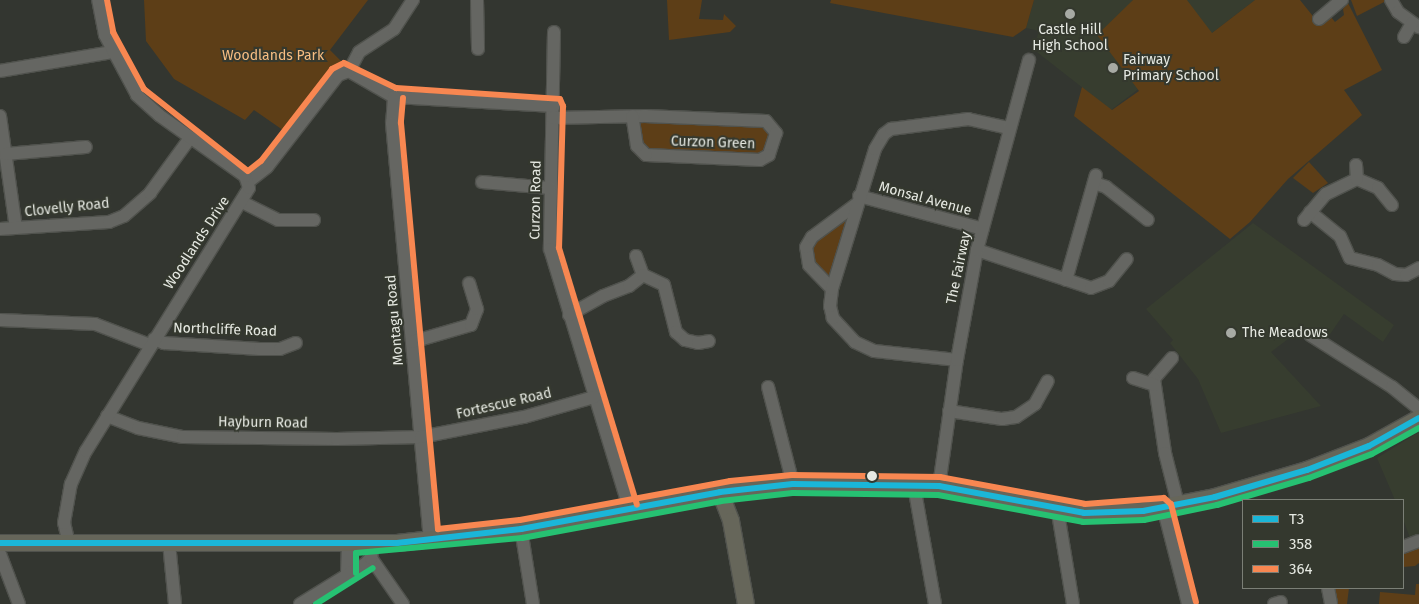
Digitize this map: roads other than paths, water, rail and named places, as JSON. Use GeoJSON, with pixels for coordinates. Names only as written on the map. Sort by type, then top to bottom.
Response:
{"type":"FeatureCollection","features":[{"type":"Feature","properties":{"kind":"main road"},"geometry":{"type":"LineString","coordinates":[[0,543],[169,543],[363,548],[521,529],[629,507],[726,491],[792,484],[939,486],[1084,512],[1118,513],[1171,506],[1235,492],[1307,470],[1370,446],[1419,418]]}},
{"type":"Feature","properties":{"kind":"main road"},"geometry":{"type":"LineString","coordinates":[[726,491],[746,604]]}},
{"type":"Feature","properties":{"kind":"street"},"geometry":{"type":"LineString","coordinates":[[98,0],[105,35],[112,52],[137,95],[190,138],[238,170],[248,182],[267,167],[338,75],[349,71],[359,52],[394,28],[413,0]]}},
{"type":"Feature","properties":{"kind":"street"},"geometry":{"type":"LineString","coordinates":[[477,0],[478,49]]}},
{"type":"Feature","properties":{"kind":"street"},"geometry":{"type":"LineString","coordinates":[[1319,19],[1342,0]]}},
{"type":"Feature","properties":{"kind":"street"},"geometry":{"type":"LineString","coordinates":[[1391,0],[1398,12],[1416,25],[1404,37]]}},
{"type":"Feature","properties":{"kind":"street","name":"Curzon Road"},"geometry":{"type":"LineString","coordinates":[[554,32],[550,249],[629,507]]}},
{"type":"Feature","properties":{"kind":"street"},"geometry":{"type":"LineString","coordinates":[[0,71],[112,52]]}},
{"type":"Feature","properties":{"kind":"street","name":"The Fairway"},"geometry":{"type":"LineString","coordinates":[[939,486],[948,411],[977,250],[1029,60]]}},
{"type":"Feature","properties":{"kind":"street"},"geometry":{"type":"LineString","coordinates":[[349,71],[394,97]]}},
{"type":"Feature","properties":{"kind":"street","name":"Curzon Green"},"geometry":{"type":"LineString","coordinates":[[394,97],[554,112],[766,121],[776,133],[769,155],[760,160],[646,156],[637,146],[632,116]]}},
{"type":"Feature","properties":{"kind":"street","name":"Montagu Road"},"geometry":{"type":"LineString","coordinates":[[394,97],[392,123],[430,539]]}},
{"type":"Feature","properties":{"kind":"street"},"geometry":{"type":"LineString","coordinates":[[0,116],[16,228]]}},
{"type":"Feature","properties":{"kind":"street"},"geometry":{"type":"LineString","coordinates":[[957,360],[874,351],[855,342],[833,318],[830,306],[832,289],[879,140],[891,129],[968,119],[1009,128]]}},
{"type":"Feature","properties":{"kind":"street","name":"Clovelly Road"},"geometry":{"type":"LineString","coordinates":[[0,229],[109,222],[124,216],[150,193],[190,138]]}},
{"type":"Feature","properties":{"kind":"street"},"geometry":{"type":"LineString","coordinates":[[6,154],[86,147]]}},
{"type":"Feature","properties":{"kind":"street"},"geometry":{"type":"LineString","coordinates":[[1356,165],[1357,179]]}},
{"type":"Feature","properties":{"kind":"street"},"geometry":{"type":"LineString","coordinates":[[1066,280],[1095,179],[1143,214]]}},
{"type":"Feature","properties":{"kind":"street"},"geometry":{"type":"LineString","coordinates":[[1392,205],[1378,188],[1357,179],[1326,194],[1307,216],[1340,236],[1350,258],[1378,265],[1394,274],[1406,275],[1419,268]]}},
{"type":"Feature","properties":{"kind":"street","name":"Woodlands Drive"},"geometry":{"type":"LineString","coordinates":[[69,544],[64,523],[71,484],[106,416],[242,202],[248,191],[248,182]]}},
{"type":"Feature","properties":{"kind":"street"},"geometry":{"type":"LineString","coordinates":[[482,182],[550,188]]}},
{"type":"Feature","properties":{"kind":"street"},"geometry":{"type":"LineString","coordinates":[[832,289],[809,266],[806,246],[812,237],[859,200]]}},
{"type":"Feature","properties":{"kind":"street","name":"Monsal Avenue"},"geometry":{"type":"LineString","coordinates":[[859,200],[983,230]]}},
{"type":"Feature","properties":{"kind":"street"},"geometry":{"type":"LineString","coordinates":[[242,202],[278,220],[314,220]]}},
{"type":"Feature","properties":{"kind":"street"},"geometry":{"type":"LineString","coordinates":[[977,250],[1066,280],[1097,287],[1121,272],[1127,259]]}},
{"type":"Feature","properties":{"kind":"street"},"geometry":{"type":"LineString","coordinates":[[636,256],[643,275],[664,285],[676,332],[685,340],[698,343],[709,342]]}},
{"type":"Feature","properties":{"kind":"street"},"geometry":{"type":"LineString","coordinates":[[569,315],[603,296],[629,286],[643,275]]}},
{"type":"Feature","properties":{"kind":"street"},"geometry":{"type":"LineString","coordinates":[[412,342],[471,325],[477,309],[469,283]]}},
{"type":"Feature","properties":{"kind":"street","name":"Northcliffe Road"},"geometry":{"type":"LineString","coordinates":[[0,320],[95,324],[152,342],[164,343],[260,349],[280,348],[296,343]]}},
{"type":"Feature","properties":{"kind":"street"},"geometry":{"type":"LineString","coordinates":[[1310,335],[1392,387],[1419,410]]}},
{"type":"Feature","properties":{"kind":"street"},"geometry":{"type":"LineString","coordinates":[[1172,358],[1157,374],[1155,385],[1171,506],[1188,604]]}},
{"type":"Feature","properties":{"kind":"street"},"geometry":{"type":"LineString","coordinates":[[1133,378],[1155,385]]}},
{"type":"Feature","properties":{"kind":"street"},"geometry":{"type":"LineString","coordinates":[[948,411],[1002,419],[1016,418],[1035,404],[1048,381]]}},
{"type":"Feature","properties":{"kind":"street"},"geometry":{"type":"LineString","coordinates":[[768,387],[792,484]]}},
{"type":"Feature","properties":{"kind":"street","name":"Fortescue Road"},"geometry":{"type":"LineString","coordinates":[[421,437],[524,417],[594,397]]}},
{"type":"Feature","properties":{"kind":"street","name":"Hayburn Road"},"geometry":{"type":"LineString","coordinates":[[106,416],[138,428],[183,437],[337,439],[421,437]]}},
{"type":"Feature","properties":{"kind":"street"},"geometry":{"type":"LineString","coordinates":[[914,486],[935,604]]}},
{"type":"Feature","properties":{"kind":"street"},"geometry":{"type":"LineString","coordinates":[[1057,507],[1073,604]]}},
{"type":"Feature","properties":{"kind":"street"},"geometry":{"type":"LineString","coordinates":[[521,529],[533,604]]}},
{"type":"Feature","properties":{"kind":"street"},"geometry":{"type":"LineString","coordinates":[[1404,547],[1419,541]]}},
{"type":"Feature","properties":{"kind":"street"},"geometry":{"type":"LineString","coordinates":[[169,543],[174,604]]}},
{"type":"Feature","properties":{"kind":"street"},"geometry":{"type":"LineString","coordinates":[[347,573],[363,548]]}},
{"type":"Feature","properties":{"kind":"street"},"geometry":{"type":"LineString","coordinates":[[300,604],[347,573],[363,548]]}},
{"type":"Feature","properties":{"kind":"street"},"geometry":{"type":"LineString","coordinates":[[363,548],[403,604]]}},
{"type":"Feature","properties":{"kind":"street"},"geometry":{"type":"LineString","coordinates":[[0,554],[19,604]]}},
{"type":"Feature","properties":{"kind":"street"},"geometry":{"type":"LineString","coordinates":[[1328,589],[1331,604]]}},
{"type":"Feature","properties":{"kind":"place","name":"Castle Hill High School"},"geometry":{"type":"Point","coordinates":[1070,14]}},
{"type":"Feature","properties":{"kind":"place","name":"Fairway Primary School"},"geometry":{"type":"Point","coordinates":[1113,68]}},
{"type":"Feature","properties":{"kind":"place","name":"The Meadows"},"geometry":{"type":"Point","coordinates":[1231,333]}},
{"type":"Feature","properties":{"kind":"park label","name":"Woodlands Park"},"geometry":{"type":"Point","coordinates":[273,56]}}]}
